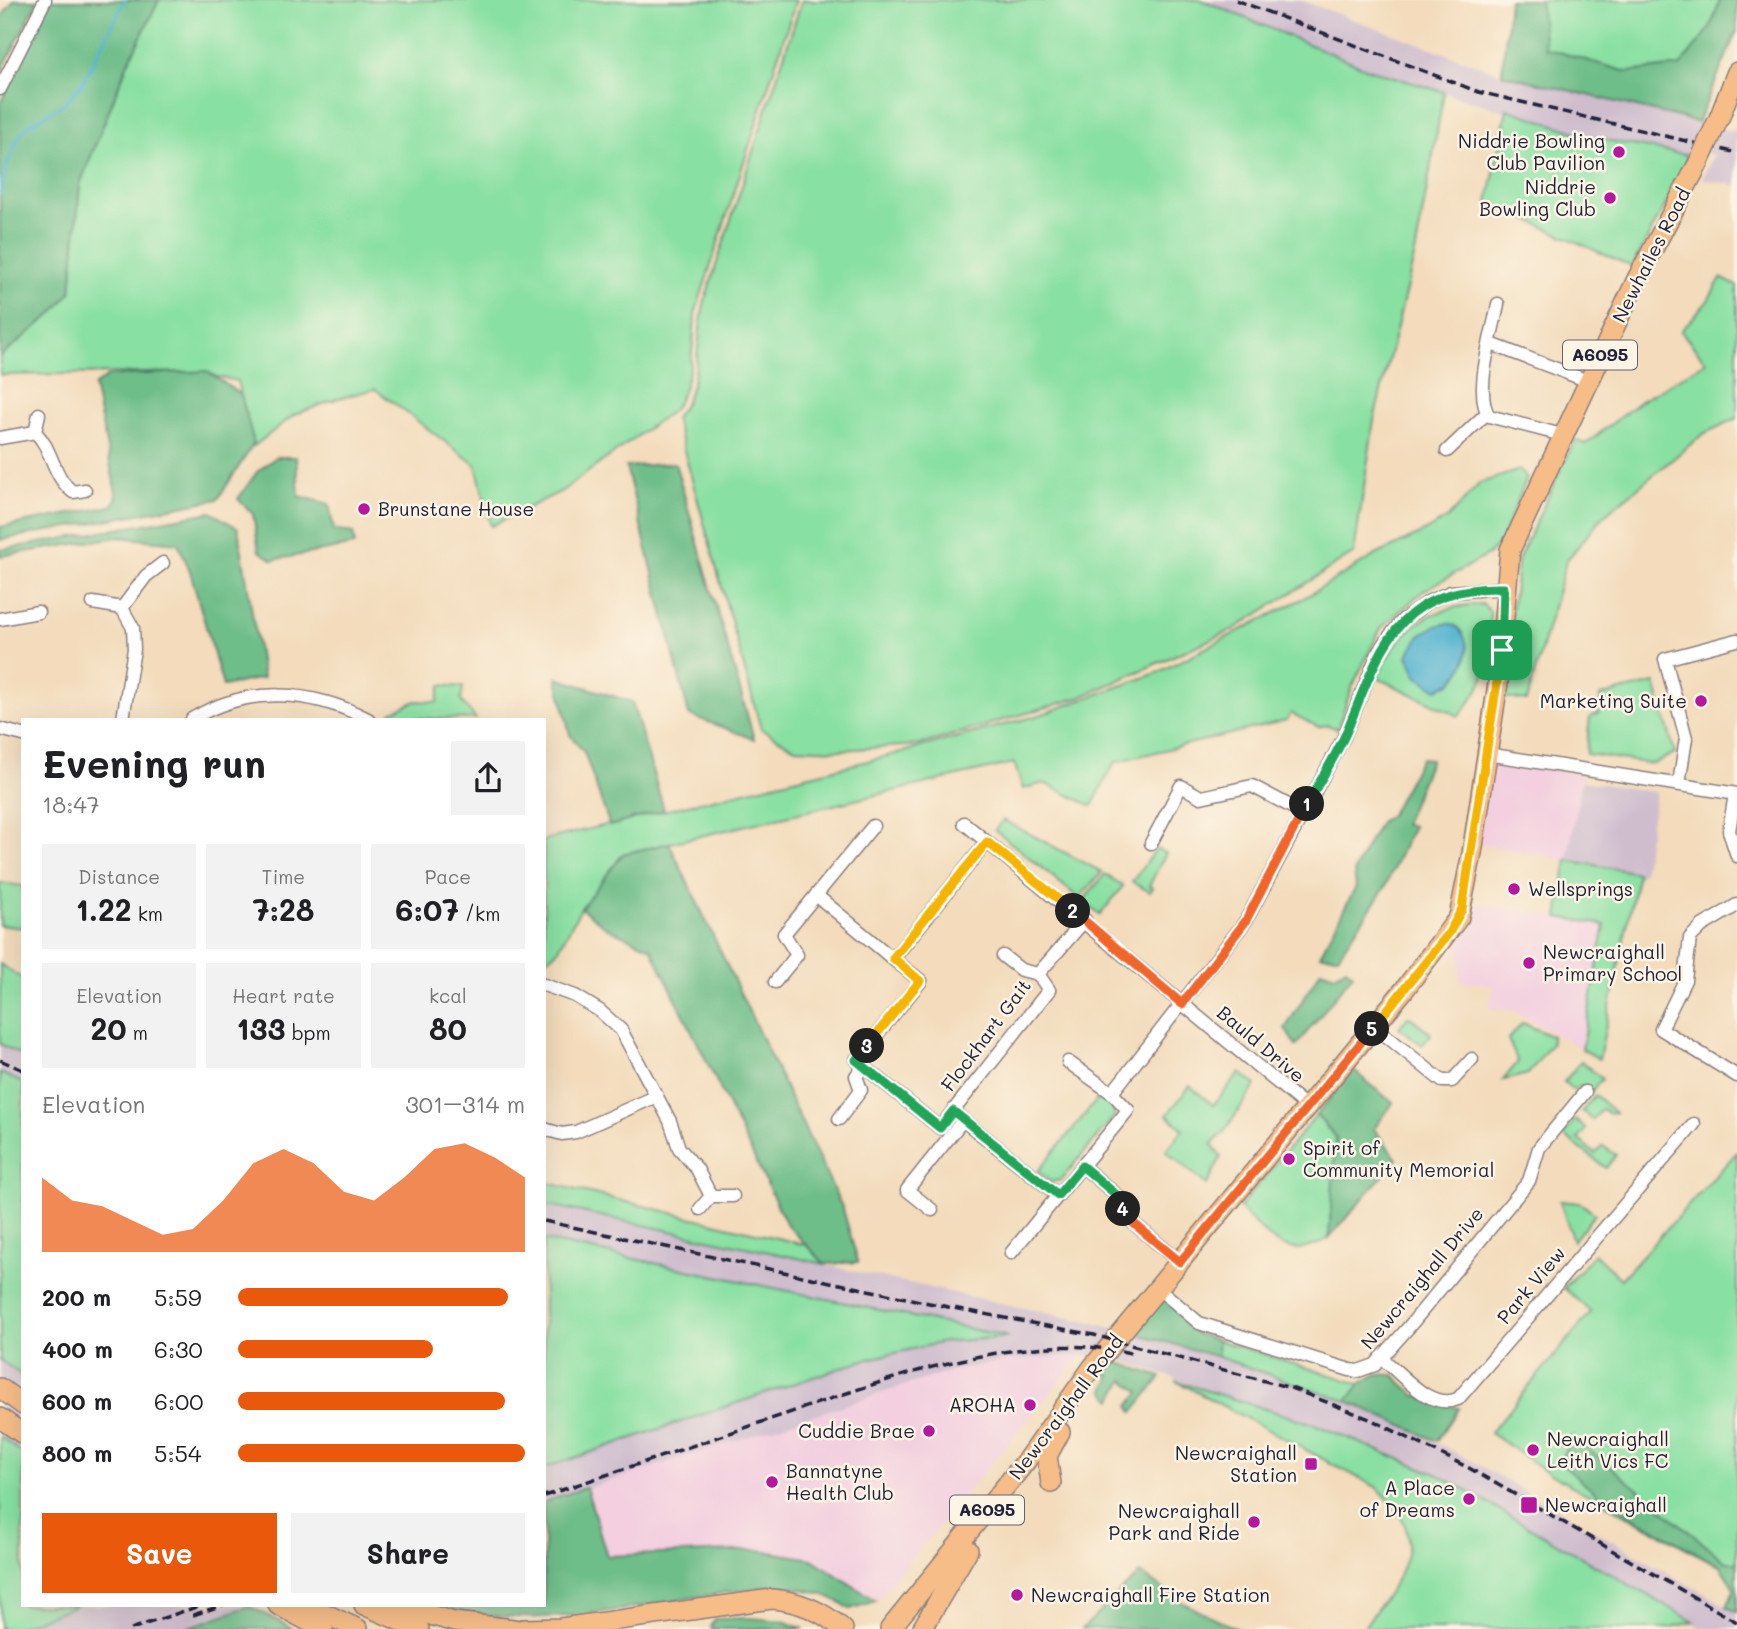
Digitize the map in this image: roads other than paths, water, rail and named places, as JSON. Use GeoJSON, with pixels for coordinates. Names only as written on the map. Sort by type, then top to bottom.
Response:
{"type":"FeatureCollection","features":[{"type":"Feature","properties":{"kind":"main road","name":"Newhailes Road"},"geometry":{"type":"LineString","coordinates":[[1504,588],[1510,550],[1588,381],[1698,164],[1737,72]]}},
{"type":"Feature","properties":{"kind":"main road","name":"A6095"},"geometry":{"type":"LineString","coordinates":[[1158,1288],[1374,1026],[1459,917],[1502,650],[1504,588]]}},
{"type":"Feature","properties":{"kind":"main road","name":"Newcraighall Road"},"geometry":{"type":"LineString","coordinates":[[890,1629],[993,1503],[1074,1392],[1158,1288]]}},
{"type":"Feature","properties":{"kind":"main road"},"geometry":{"type":"LineString","coordinates":[[0,1388],[21,1404]]}},
{"type":"Feature","properties":{"kind":"main road"},"geometry":{"type":"LineString","coordinates":[[1051,1483],[1047,1456],[1072,1412],[1074,1392]]}},
{"type":"Feature","properties":{"kind":"main road"},"geometry":{"type":"LineString","coordinates":[[0,1418],[21,1433]]}},
{"type":"Feature","properties":{"kind":"main road"},"geometry":{"type":"LineString","coordinates":[[922,1629],[928,1615],[986,1524],[993,1503]]}},
{"type":"Feature","properties":{"kind":"main road","name":"Newcraighall Road"},"geometry":{"type":"LineString","coordinates":[[879,1629],[948,1558]]}},
{"type":"Feature","properties":{"kind":"main road"},"geometry":{"type":"LineString","coordinates":[[523,1629],[573,1626],[772,1599],[795,1602],[818,1611],[843,1629]]}},
{"type":"Feature","properties":{"kind":"main road"},"geometry":{"type":"LineString","coordinates":[[282,1607],[323,1629]]}},
{"type":"Feature","properties":{"kind":"main road"},"geometry":{"type":"LineString","coordinates":[[310,1607],[358,1629]]}},
{"type":"Feature","properties":{"kind":"main road"},"geometry":{"type":"LineString","coordinates":[[369,1607],[419,1629]]}},
{"type":"Feature","properties":{"kind":"main road"},"geometry":{"type":"LineString","coordinates":[[403,1607],[454,1622],[514,1629]]}},
{"type":"Feature","properties":{"kind":"street"},"geometry":{"type":"LineString","coordinates":[[0,89],[46,0]]}},
{"type":"Feature","properties":{"kind":"street"},"geometry":{"type":"LineString","coordinates":[[1487,413],[1481,393],[1498,304]]}},
{"type":"Feature","properties":{"kind":"street"},"geometry":{"type":"LineString","coordinates":[[1491,344],[1588,381]]}},
{"type":"Feature","properties":{"kind":"street"},"geometry":{"type":"LineString","coordinates":[[1487,413],[1562,435]]}},
{"type":"Feature","properties":{"kind":"street"},"geometry":{"type":"LineString","coordinates":[[1447,451],[1487,413]]}},
{"type":"Feature","properties":{"kind":"street"},"geometry":{"type":"LineString","coordinates":[[35,432],[39,414]]}},
{"type":"Feature","properties":{"kind":"street"},"geometry":{"type":"LineString","coordinates":[[0,438],[35,432]]}},
{"type":"Feature","properties":{"kind":"street"},"geometry":{"type":"LineString","coordinates":[[35,432],[44,440],[64,485],[73,492],[85,490]]}},
{"type":"Feature","properties":{"kind":"street"},"geometry":{"type":"LineString","coordinates":[[122,608],[146,576],[163,562]]}},
{"type":"Feature","properties":{"kind":"street"},"geometry":{"type":"LineString","coordinates":[[1111,1093],[1245,922],[1344,737],[1377,656],[1403,620],[1422,605],[1451,592],[1504,588]]}},
{"type":"Feature","properties":{"kind":"street"},"geometry":{"type":"LineString","coordinates":[[93,603],[122,608]]}},
{"type":"Feature","properties":{"kind":"street"},"geometry":{"type":"LineString","coordinates":[[122,608],[132,628],[134,649],[123,718]]}},
{"type":"Feature","properties":{"kind":"street"},"geometry":{"type":"LineString","coordinates":[[0,619],[38,612]]}},
{"type":"Feature","properties":{"kind":"street"},"geometry":{"type":"LineString","coordinates":[[1679,784],[1686,738],[1665,659],[1737,640]]}},
{"type":"Feature","properties":{"kind":"street"},"geometry":{"type":"LineString","coordinates":[[194,718],[227,704],[269,695],[291,695],[342,706],[367,718]]}},
{"type":"Feature","properties":{"kind":"street"},"geometry":{"type":"LineString","coordinates":[[0,729],[21,734]]}},
{"type":"Feature","properties":{"kind":"street"},"geometry":{"type":"LineString","coordinates":[[1487,754],[1736,794],[1729,831],[1737,856]]}},
{"type":"Feature","properties":{"kind":"street"},"geometry":{"type":"LineString","coordinates":[[1151,843],[1181,786],[1201,797],[1252,786],[1303,813]]}},
{"type":"Feature","properties":{"kind":"street","name":"Bauld Drive"},"geometry":{"type":"LineString","coordinates":[[964,823],[1085,920],[1307,1107]]}},
{"type":"Feature","properties":{"kind":"street"},"geometry":{"type":"LineString","coordinates":[[775,982],[797,955],[784,934],[873,826]]}},
{"type":"Feature","properties":{"kind":"street"},"geometry":{"type":"LineString","coordinates":[[893,958],[987,842]]}},
{"type":"Feature","properties":{"kind":"street"},"geometry":{"type":"LineString","coordinates":[[816,895],[920,981],[856,1060],[940,1128],[953,1111]]}},
{"type":"Feature","properties":{"kind":"street"},"geometry":{"type":"LineString","coordinates":[[1737,905],[1702,926],[1690,938],[1685,980],[1661,1029],[1737,1076]]}},
{"type":"Feature","properties":{"kind":"street","name":"Flockhart Gait"},"geometry":{"type":"LineString","coordinates":[[1038,974],[1085,920]]}},
{"type":"Feature","properties":{"kind":"street","name":"Flockhart Gait"},"geometry":{"type":"LineString","coordinates":[[932,1210],[907,1190],[963,1120],[953,1111],[1049,990],[1038,974],[1021,970],[1003,956]]}},
{"type":"Feature","properties":{"kind":"street"},"geometry":{"type":"LineString","coordinates":[[546,986],[575,996],[600,1011],[621,1030],[670,1121],[679,1148],[697,1169],[711,1196]]}},
{"type":"Feature","properties":{"kind":"street"},"geometry":{"type":"LineString","coordinates":[[1374,1026],[1447,1083],[1472,1059]]}},
{"type":"Feature","properties":{"kind":"street"},"geometry":{"type":"LineString","coordinates":[[1011,1253],[1128,1110],[1111,1093],[1068,1062]]}},
{"type":"Feature","properties":{"kind":"street"},"geometry":{"type":"LineString","coordinates":[[839,1119],[861,1090],[856,1076],[864,1066]]}},
{"type":"Feature","properties":{"kind":"street","name":"Newcraighall Drive"},"geometry":{"type":"LineString","coordinates":[[1158,1288],[1199,1323],[1350,1370],[1367,1368],[1381,1358],[1529,1181],[1539,1148],[1585,1092]]}},
{"type":"Feature","properties":{"kind":"street"},"geometry":{"type":"LineString","coordinates":[[546,1130],[562,1134],[576,1132],[656,1096]]}},
{"type":"Feature","properties":{"kind":"street"},"geometry":{"type":"LineString","coordinates":[[963,1120],[1058,1195]]}},
{"type":"Feature","properties":{"kind":"street","name":"Park View"},"geometry":{"type":"LineString","coordinates":[[1381,1358],[1431,1399],[1449,1403],[1458,1399],[1694,1124]]}},
{"type":"Feature","properties":{"kind":"street"},"geometry":{"type":"LineString","coordinates":[[1082,1166],[1119,1197],[1126,1217],[1180,1262]]}},
{"type":"Feature","properties":{"kind":"street"},"geometry":{"type":"LineString","coordinates":[[700,1209],[711,1196],[733,1196]]}},
{"type":"Feature","properties":{"kind":"water"},"geometry":{"type":"Polygon","coordinates":[[[1449,623],[1459,629],[1465,638],[1466,659],[1455,678],[1436,689],[1417,676],[1408,656],[1423,634],[1434,627],[1449,623]]]}},
{"type":"Feature","properties":{"kind":"waterway"},"geometry":{"type":"LineString","coordinates":[[0,193],[6,167],[20,135],[29,125],[62,105],[82,84],[125,0]]}},
{"type":"Feature","properties":{"kind":"railway"},"geometry":{"type":"LineString","coordinates":[[1236,0],[1479,92],[1737,153]]}},
{"type":"Feature","properties":{"kind":"railway"},"geometry":{"type":"LineString","coordinates":[[0,1060],[21,1069]]}},
{"type":"Feature","properties":{"kind":"railway"},"geometry":{"type":"LineString","coordinates":[[546,1221],[948,1307],[1094,1335],[1291,1388],[1372,1420],[1469,1468],[1737,1622]]}},
{"type":"Feature","properties":{"kind":"railway"},"geometry":{"type":"LineString","coordinates":[[546,1495],[852,1392],[945,1364],[1040,1348],[1087,1347],[1131,1353]]}},
{"type":"Feature","properties":{"kind":"railway"},"geometry":{"type":"LineString","coordinates":[[131,1629],[196,1607]]}},
{"type":"Feature","properties":{"kind":"railway"},"geometry":{"type":"LineString","coordinates":[[193,1615],[217,1607]]}},
{"type":"Feature","properties":{"kind":"place","name":"Niddrie Bowling Club Pavilion"},"geometry":{"type":"Point","coordinates":[1619,152]}},
{"type":"Feature","properties":{"kind":"place","name":"Niddrie Bowling Club"},"geometry":{"type":"Point","coordinates":[1610,198]}},
{"type":"Feature","properties":{"kind":"place","name":"Brunstane House"},"geometry":{"type":"Point","coordinates":[364,509]}},
{"type":"Feature","properties":{"kind":"place","name":"Marketing Suite"},"geometry":{"type":"Point","coordinates":[1701,701]}},
{"type":"Feature","properties":{"kind":"place","name":"Wellsprings"},"geometry":{"type":"Point","coordinates":[1514,889]}},
{"type":"Feature","properties":{"kind":"place","name":"Newcraighall Primary School"},"geometry":{"type":"Point","coordinates":[1529,963]}},
{"type":"Feature","properties":{"kind":"place","name":"Spirit of Community Memorial"},"geometry":{"type":"Point","coordinates":[1289,1159]}},
{"type":"Feature","properties":{"kind":"place","name":"AROHA"},"geometry":{"type":"Point","coordinates":[1030,1405]}},
{"type":"Feature","properties":{"kind":"place","name":"Cuddie Brae"},"geometry":{"type":"Point","coordinates":[929,1431]}},
{"type":"Feature","properties":{"kind":"place","name":"Newcraighall Leith Vics FC"},"geometry":{"type":"Point","coordinates":[1533,1450]}},
{"type":"Feature","properties":{"kind":"place","name":"Newcraighall Station"},"geometry":{"type":"Point","coordinates":[1311,1464]}},
{"type":"Feature","properties":{"kind":"place","name":"Bannatyne Health Club"},"geometry":{"type":"Point","coordinates":[772,1482]}},
{"type":"Feature","properties":{"kind":"place","name":"A Place of Dreams"},"geometry":{"type":"Point","coordinates":[1469,1499]}},
{"type":"Feature","properties":{"kind":"place","name":"Newcraighall"},"geometry":{"type":"Point","coordinates":[1529,1505]}},
{"type":"Feature","properties":{"kind":"place","name":"Newcraighall Park and Ride"},"geometry":{"type":"Point","coordinates":[1254,1522]}},
{"type":"Feature","properties":{"kind":"place","name":"Newcraighall Fire Station"},"geometry":{"type":"Point","coordinates":[1017,1595]}}]}
